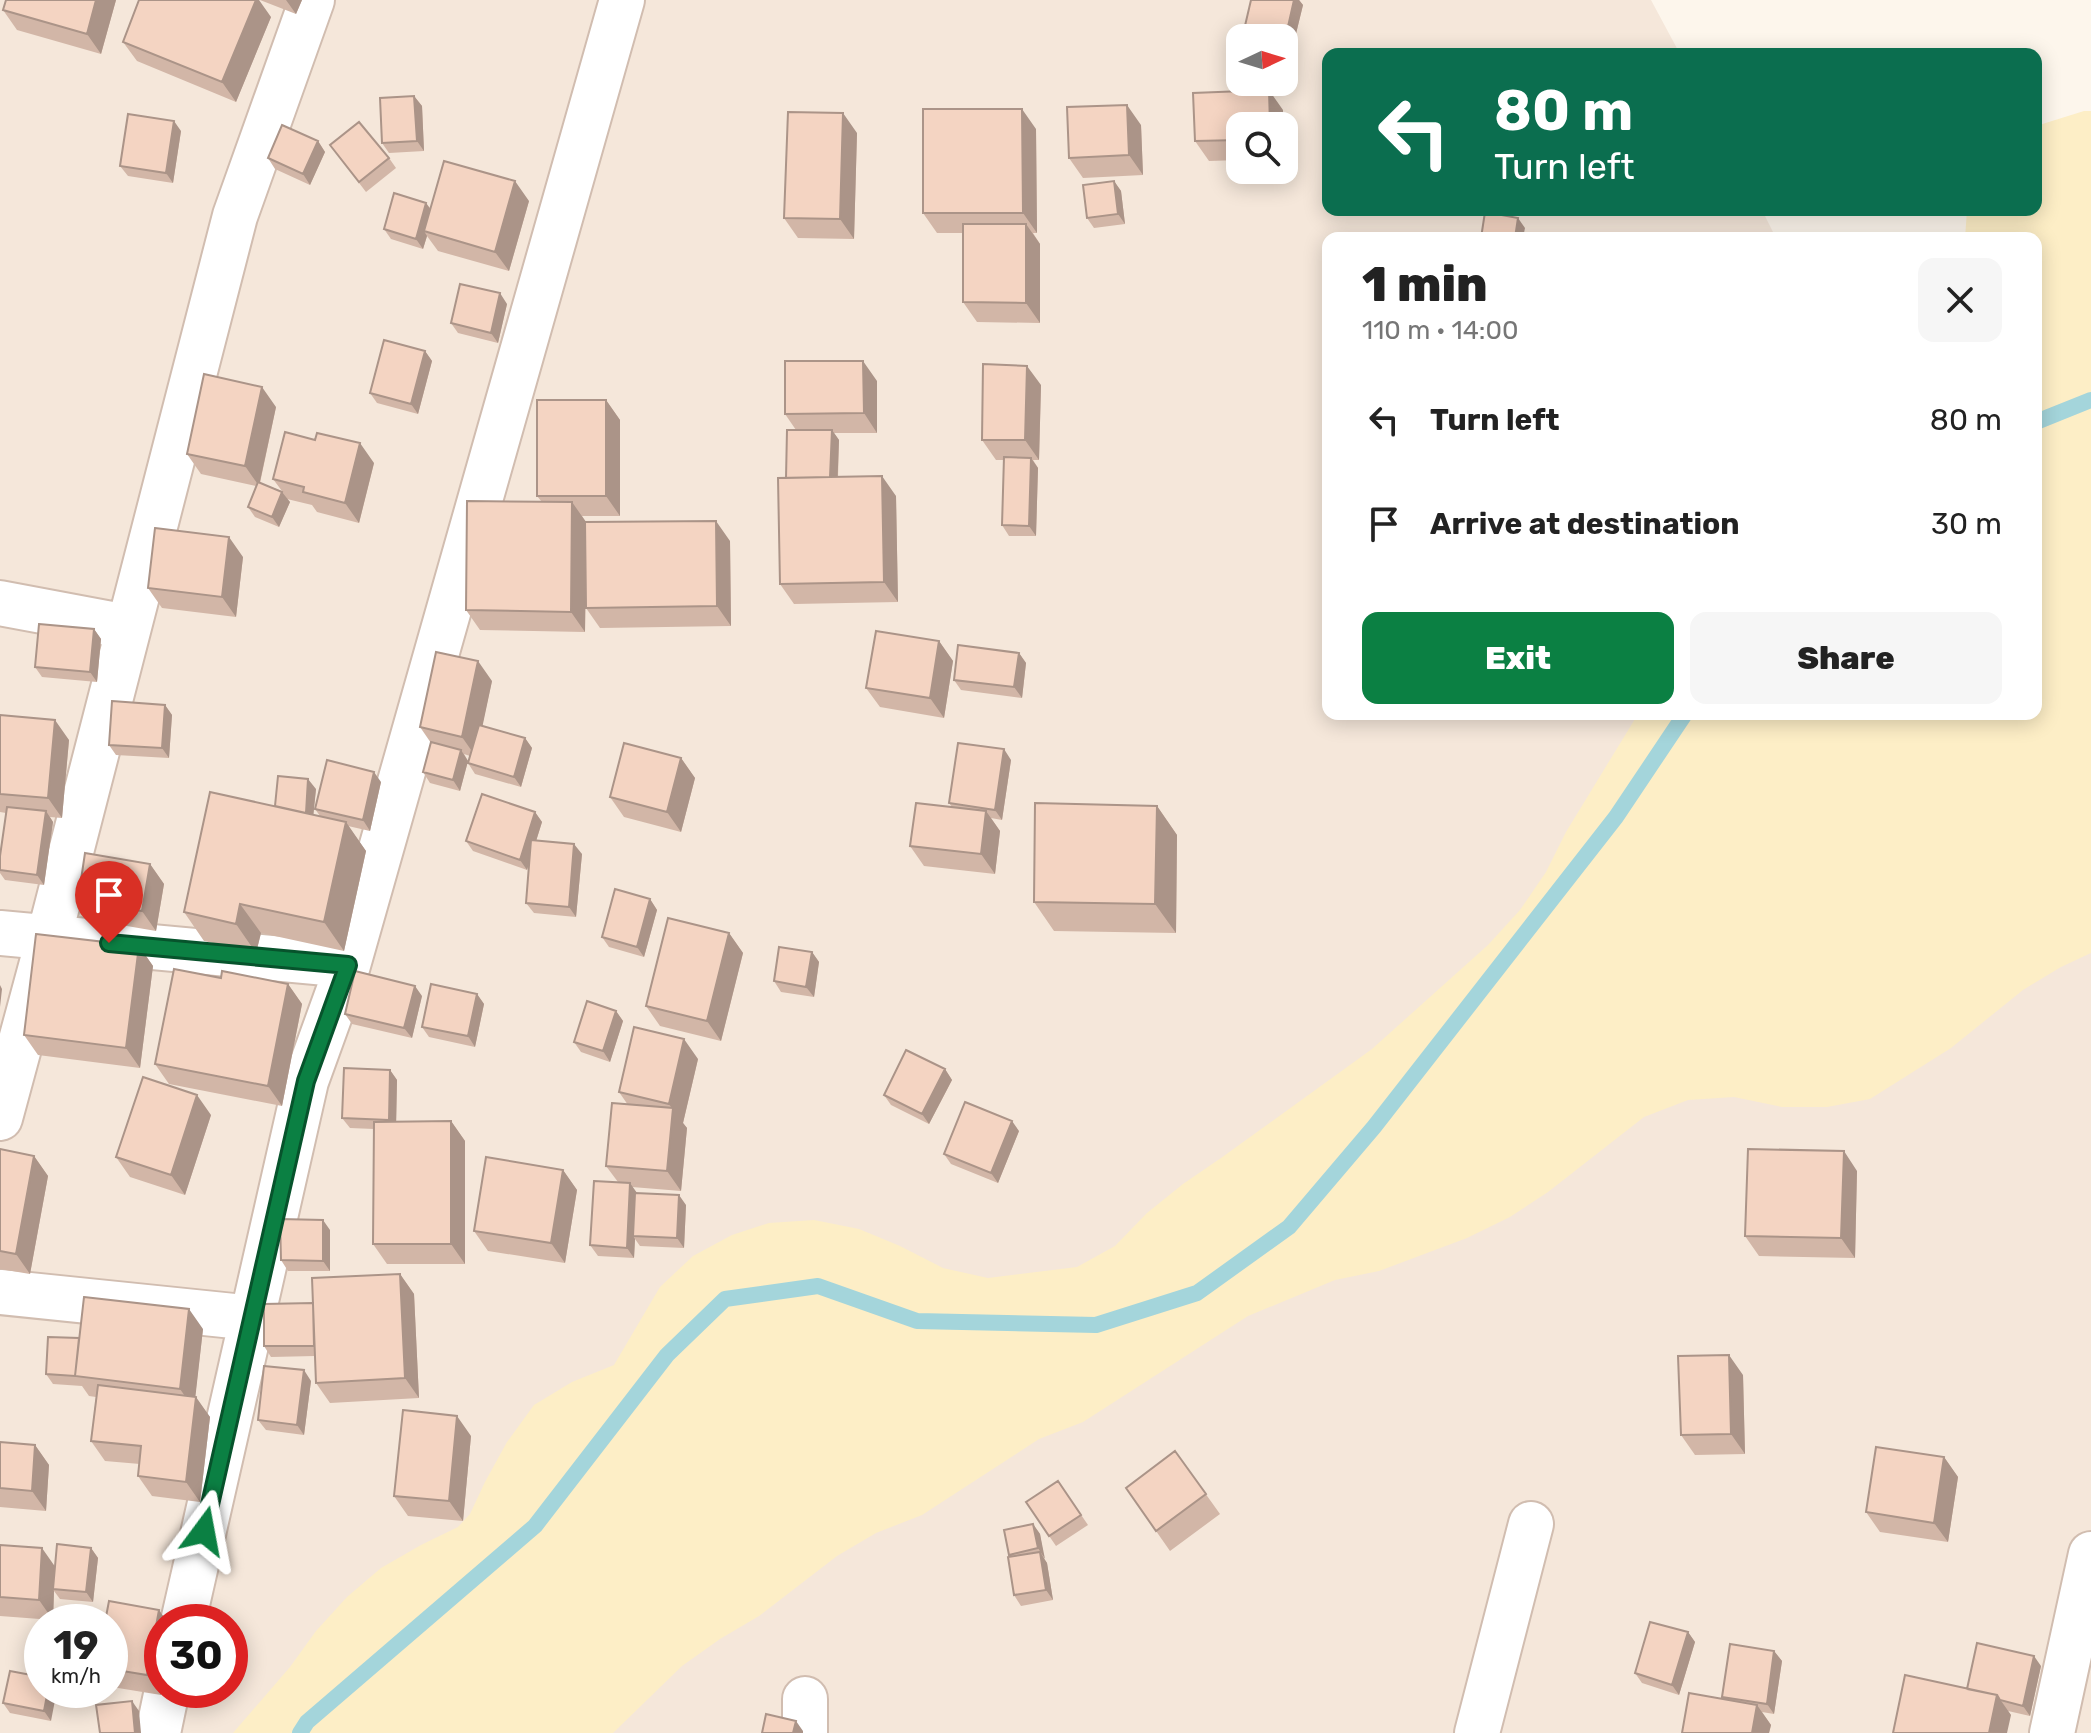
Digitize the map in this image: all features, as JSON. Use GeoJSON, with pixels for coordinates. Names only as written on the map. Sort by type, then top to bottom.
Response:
{"type":"FeatureCollection","features":[{"type":"Feature","properties":{"kind":"street"},"geometry":{"type":"LineString","coordinates":[[0,1118],[235,216],[312,0]]}},
{"type":"Feature","properties":{"kind":"street"},"geometry":{"type":"LineString","coordinates":[[187,1604],[306,1081],[348,965],[622,0]]}},
{"type":"Feature","properties":{"kind":"street"},"geometry":{"type":"LineString","coordinates":[[0,603],[128,627]]}},
{"type":"Feature","properties":{"kind":"street"},"geometry":{"type":"LineString","coordinates":[[0,933],[348,965]]}},
{"type":"Feature","properties":{"kind":"street"},"geometry":{"type":"LineString","coordinates":[[0,1292],[253,1318]]}},
{"type":"Feature","properties":{"kind":"street"},"geometry":{"type":"LineString","coordinates":[[1477,1733],[1531,1524]]}},
{"type":"Feature","properties":{"kind":"street"},"geometry":{"type":"LineString","coordinates":[[2052,1733],[2091,1554]]}},
{"type":"Feature","properties":{"kind":"street"},"geometry":{"type":"LineString","coordinates":[[158,1733],[163,1708]]}},
{"type":"Feature","properties":{"kind":"shaded area"},"geometry":{"type":"Polygon","coordinates":[[[0,0],[1651,0],[1677,48],[1322,48],[1322,216],[1765,216],[1773,232],[1322,232],[1322,720],[2041,720],[2091,775],[2091,1733],[0,1733],[0,0]]]}},
{"type":"Feature","properties":{"kind":"sand"},"geometry":{"type":"Polygon","coordinates":[[[2091,111],[2091,953],[2023,990],[1951,1048],[1870,1099],[1827,1107],[1782,1107],[1734,1097],[1688,1100],[1644,1117],[1548,1192],[1510,1217],[1467,1238],[1379,1271],[1335,1280],[1248,1316],[1083,1422],[1039,1439],[922,1515],[876,1533],[837,1556],[759,1616],[682,1666],[613,1733],[233,1733],[347,1597],[381,1568],[458,1527],[470,1514],[507,1442],[534,1405],[572,1382],[614,1365],[660,1287],[693,1256],[732,1235],[769,1223],[814,1220],[859,1229],[943,1268],[988,1278],[1077,1267],[1115,1246],[1147,1213],[1183,1184],[1372,1049],[1488,945],[1520,910],[1546,872],[1566,832],[1634,720],[2042,720],[2042,232],[1965,232],[1967,216],[2042,216],[2042,124],[2091,111]]]}},
{"type":"Feature","properties":{"kind":"building"},"geometry":{"type":"Polygon","coordinates":[[[6,0],[96,0],[87,34],[3,10],[6,0]]]}},
{"type":"Feature","properties":{"kind":"building"},"geometry":{"type":"Polygon","coordinates":[[[139,0],[256,0],[222,82],[123,42],[139,0]]]}},
{"type":"Feature","properties":{"kind":"building"},"geometry":{"type":"Polygon","coordinates":[[[1251,0],[1294,0],[1289,24],[1245,24],[1251,0]]]}},
{"type":"Feature","properties":{"kind":"building"},"geometry":{"type":"Polygon","coordinates":[[[1226,92],[1226,96],[1269,96],[1270,112],[1226,112],[1226,140],[1195,141],[1193,93],[1226,92]]]}},
{"type":"Feature","properties":{"kind":"building"},"geometry":{"type":"Polygon","coordinates":[[[414,96],[417,141],[382,143],[380,98],[414,96]]]}},
{"type":"Feature","properties":{"kind":"building"},"geometry":{"type":"Polygon","coordinates":[[[1127,105],[1129,155],[1069,158],[1067,107],[1127,105]]]}},
{"type":"Feature","properties":{"kind":"building"},"geometry":{"type":"Polygon","coordinates":[[[923,109],[1022,109],[1023,213],[923,213],[923,109]]]}},
{"type":"Feature","properties":{"kind":"building"},"geometry":{"type":"Polygon","coordinates":[[[788,112],[843,113],[840,219],[784,218],[788,112]]]}},
{"type":"Feature","properties":{"kind":"building"},"geometry":{"type":"Polygon","coordinates":[[[128,114],[174,121],[166,173],[120,166],[128,114]]]}},
{"type":"Feature","properties":{"kind":"building"},"geometry":{"type":"Polygon","coordinates":[[[359,122],[389,158],[359,182],[330,145],[359,122]]]}},
{"type":"Feature","properties":{"kind":"building"},"geometry":{"type":"Polygon","coordinates":[[[282,125],[318,141],[303,174],[268,158],[282,125]]]}},
{"type":"Feature","properties":{"kind":"building"},"geometry":{"type":"Polygon","coordinates":[[[444,161],[515,181],[495,252],[424,231],[444,161]]]}},
{"type":"Feature","properties":{"kind":"building"},"geometry":{"type":"Polygon","coordinates":[[[1114,181],[1118,214],[1087,218],[1083,185],[1114,181]]]}},
{"type":"Feature","properties":{"kind":"building"},"geometry":{"type":"Polygon","coordinates":[[[394,193],[426,203],[416,239],[384,229],[394,193]]]}},
{"type":"Feature","properties":{"kind":"building"},"geometry":{"type":"Polygon","coordinates":[[[1484,216],[1518,218],[1516,232],[1482,232],[1484,216]]]}},
{"type":"Feature","properties":{"kind":"building"},"geometry":{"type":"Polygon","coordinates":[[[963,224],[1026,224],[1026,303],[963,302],[963,224]]]}},
{"type":"Feature","properties":{"kind":"building"},"geometry":{"type":"Polygon","coordinates":[[[460,284],[500,293],[491,333],[451,323],[460,284]]]}},
{"type":"Feature","properties":{"kind":"building"},"geometry":{"type":"Polygon","coordinates":[[[384,340],[425,351],[411,404],[370,393],[384,340]]]}},
{"type":"Feature","properties":{"kind":"building"},"geometry":{"type":"Polygon","coordinates":[[[785,361],[863,361],[864,413],[785,414],[785,361]]]}},
{"type":"Feature","properties":{"kind":"building"},"geometry":{"type":"Polygon","coordinates":[[[983,364],[1027,366],[1025,440],[982,440],[983,364]]]}},
{"type":"Feature","properties":{"kind":"building"},"geometry":{"type":"Polygon","coordinates":[[[204,374],[262,387],[245,466],[187,454],[204,374]]]}},
{"type":"Feature","properties":{"kind":"building"},"geometry":{"type":"Polygon","coordinates":[[[537,400],[606,400],[606,496],[537,496],[537,400]]]}},
{"type":"Feature","properties":{"kind":"building"},"geometry":{"type":"Polygon","coordinates":[[[787,430],[832,430],[830,477],[786,478],[787,430]]]}},
{"type":"Feature","properties":{"kind":"building"},"geometry":{"type":"Polygon","coordinates":[[[285,432],[315,440],[317,433],[360,443],[345,503],[303,492],[304,487],[273,479],[285,432]]]}},
{"type":"Feature","properties":{"kind":"building"},"geometry":{"type":"Polygon","coordinates":[[[1004,457],[1031,458],[1029,526],[1002,525],[1004,457]]]}},
{"type":"Feature","properties":{"kind":"building"},"geometry":{"type":"Polygon","coordinates":[[[882,476],[884,582],[780,584],[778,478],[882,476]]]}},
{"type":"Feature","properties":{"kind":"building"},"geometry":{"type":"Polygon","coordinates":[[[258,482],[282,492],[272,517],[248,507],[258,482]]]}},
{"type":"Feature","properties":{"kind":"building"},"geometry":{"type":"Polygon","coordinates":[[[467,501],[572,502],[571,612],[466,610],[467,501]]]}},
{"type":"Feature","properties":{"kind":"building"},"geometry":{"type":"Polygon","coordinates":[[[716,521],[717,606],[586,608],[585,522],[716,521]]]}},
{"type":"Feature","properties":{"kind":"building"},"geometry":{"type":"Polygon","coordinates":[[[155,528],[229,537],[222,597],[148,588],[155,528]]]}},
{"type":"Feature","properties":{"kind":"building"},"geometry":{"type":"Polygon","coordinates":[[[39,624],[94,629],[90,672],[35,667],[39,624]]]}},
{"type":"Feature","properties":{"kind":"building"},"geometry":{"type":"Polygon","coordinates":[[[876,631],[939,641],[930,698],[866,688],[876,631]]]}},
{"type":"Feature","properties":{"kind":"building"},"geometry":{"type":"Polygon","coordinates":[[[958,645],[1019,653],[1014,687],[954,680],[958,645]]]}},
{"type":"Feature","properties":{"kind":"building"},"geometry":{"type":"Polygon","coordinates":[[[436,652],[478,661],[462,737],[420,727],[436,652]]]}},
{"type":"Feature","properties":{"kind":"building"},"geometry":{"type":"Polygon","coordinates":[[[112,701],[165,705],[162,748],[109,745],[112,701]]]}},
{"type":"Feature","properties":{"kind":"building"},"geometry":{"type":"Polygon","coordinates":[[[0,715],[55,720],[48,798],[0,794],[0,715]]]}},
{"type":"Feature","properties":{"kind":"building"},"geometry":{"type":"Polygon","coordinates":[[[479,725],[525,738],[514,777],[468,763],[479,725]]]}},
{"type":"Feature","properties":{"kind":"building"},"geometry":{"type":"Polygon","coordinates":[[[431,742],[461,750],[453,780],[423,772],[431,742]]]}},
{"type":"Feature","properties":{"kind":"building"},"geometry":{"type":"Polygon","coordinates":[[[624,743],[681,758],[667,812],[610,797],[624,743]]]}},
{"type":"Feature","properties":{"kind":"building"},"geometry":{"type":"Polygon","coordinates":[[[958,743],[1004,749],[995,810],[949,803],[958,743]]]}},
{"type":"Feature","properties":{"kind":"building"},"geometry":{"type":"Polygon","coordinates":[[[327,760],[374,772],[363,820],[315,809],[327,760]]]}},
{"type":"Feature","properties":{"kind":"building"},"geometry":{"type":"Polygon","coordinates":[[[278,776],[308,779],[306,813],[275,806],[278,776]]]}},
{"type":"Feature","properties":{"kind":"building"},"geometry":{"type":"Polygon","coordinates":[[[210,792],[346,822],[324,922],[240,904],[236,924],[184,912],[210,792]]]}},
{"type":"Feature","properties":{"kind":"building"},"geometry":{"type":"Polygon","coordinates":[[[482,794],[535,812],[520,860],[466,841],[482,794]]]}},
{"type":"Feature","properties":{"kind":"building"},"geometry":{"type":"Polygon","coordinates":[[[916,803],[986,811],[981,854],[910,846],[916,803]]]}},
{"type":"Feature","properties":{"kind":"building"},"geometry":{"type":"Polygon","coordinates":[[[1035,803],[1157,806],[1155,904],[1034,902],[1035,803]]]}},
{"type":"Feature","properties":{"kind":"building"},"geometry":{"type":"Polygon","coordinates":[[[7,807],[46,811],[37,875],[0,870],[7,807]]]}},
{"type":"Feature","properties":{"kind":"building"},"geometry":{"type":"Polygon","coordinates":[[[531,840],[574,844],[569,907],[526,903],[531,840]]]}},
{"type":"Feature","properties":{"kind":"building"},"geometry":{"type":"Polygon","coordinates":[[[85,853],[150,864],[142,911],[78,900],[85,853]]]}},
{"type":"Feature","properties":{"kind":"building"},"geometry":{"type":"Polygon","coordinates":[[[615,889],[650,899],[637,947],[602,937],[615,889]]]}},
{"type":"Feature","properties":{"kind":"building"},"geometry":{"type":"Polygon","coordinates":[[[668,918],[729,933],[707,1021],[646,1006],[668,918]]]}},
{"type":"Feature","properties":{"kind":"building"},"geometry":{"type":"Polygon","coordinates":[[[36,934],[139,946],[126,1048],[24,1035],[36,934]]]}},
{"type":"Feature","properties":{"kind":"building"},"geometry":{"type":"Polygon","coordinates":[[[779,947],[812,952],[806,987],[774,981],[779,947]]]}},
{"type":"Feature","properties":{"kind":"building"},"geometry":{"type":"Polygon","coordinates":[[[174,969],[221,978],[222,971],[288,984],[268,1086],[155,1064],[174,969]]]}},
{"type":"Feature","properties":{"kind":"building"},"geometry":{"type":"Polygon","coordinates":[[[355,971],[415,986],[404,1028],[345,1014],[355,971]]]}},
{"type":"Feature","properties":{"kind":"building"},"geometry":{"type":"Polygon","coordinates":[[[431,984],[477,994],[468,1036],[422,1027],[431,984]]]}},
{"type":"Feature","properties":{"kind":"building"},"geometry":{"type":"Polygon","coordinates":[[[587,1001],[616,1011],[603,1051],[574,1042],[587,1001]]]}},
{"type":"Feature","properties":{"kind":"building"},"geometry":{"type":"Polygon","coordinates":[[[634,1027],[684,1039],[669,1104],[619,1092],[634,1027]]]}},
{"type":"Feature","properties":{"kind":"building"},"geometry":{"type":"Polygon","coordinates":[[[906,1050],[945,1069],[922,1114],[884,1095],[906,1050]]]}},
{"type":"Feature","properties":{"kind":"building"},"geometry":{"type":"Polygon","coordinates":[[[344,1068],[390,1070],[389,1120],[342,1118],[344,1068]]]}},
{"type":"Feature","properties":{"kind":"building"},"geometry":{"type":"Polygon","coordinates":[[[143,1077],[197,1095],[171,1175],[116,1157],[143,1077]]]}},
{"type":"Feature","properties":{"kind":"building"},"geometry":{"type":"Polygon","coordinates":[[[965,1102],[1012,1121],[991,1173],[944,1154],[965,1102]]]}},
{"type":"Feature","properties":{"kind":"building"},"geometry":{"type":"Polygon","coordinates":[[[612,1103],[673,1108],[667,1171],[606,1166],[612,1103]]]}},
{"type":"Feature","properties":{"kind":"building"},"geometry":{"type":"Polygon","coordinates":[[[451,1121],[451,1244],[373,1244],[374,1122],[451,1121]]]}},
{"type":"Feature","properties":{"kind":"building"},"geometry":{"type":"Polygon","coordinates":[[[0,1149],[34,1156],[16,1254],[0,1251],[0,1149]]]}},
{"type":"Feature","properties":{"kind":"building"},"geometry":{"type":"Polygon","coordinates":[[[1748,1149],[1844,1151],[1841,1238],[1745,1236],[1748,1149]]]}},
{"type":"Feature","properties":{"kind":"building"},"geometry":{"type":"Polygon","coordinates":[[[486,1157],[563,1170],[551,1243],[474,1231],[486,1157]]]}},
{"type":"Feature","properties":{"kind":"building"},"geometry":{"type":"Polygon","coordinates":[[[594,1181],[630,1183],[627,1248],[590,1245],[594,1181]]]}},
{"type":"Feature","properties":{"kind":"building"},"geometry":{"type":"Polygon","coordinates":[[[635,1193],[679,1195],[677,1238],[633,1236],[635,1193]]]}},
{"type":"Feature","properties":{"kind":"building"},"geometry":{"type":"Polygon","coordinates":[[[280,1219],[323,1220],[323,1261],[281,1260],[280,1219]]]}},
{"type":"Feature","properties":{"kind":"building"},"geometry":{"type":"Polygon","coordinates":[[[400,1274],[405,1378],[316,1383],[312,1278],[400,1274]]]}},
{"type":"Feature","properties":{"kind":"building"},"geometry":{"type":"Polygon","coordinates":[[[84,1297],[189,1309],[180,1389],[75,1376],[84,1297]]]}},
{"type":"Feature","properties":{"kind":"building"},"geometry":{"type":"Polygon","coordinates":[[[313,1303],[314,1346],[264,1346],[264,1304],[313,1303]]]}},
{"type":"Feature","properties":{"kind":"building"},"geometry":{"type":"Polygon","coordinates":[[[48,1337],[79,1338],[75,1376],[46,1374],[48,1337]]]}},
{"type":"Feature","properties":{"kind":"building"},"geometry":{"type":"Polygon","coordinates":[[[1729,1355],[1731,1434],[1681,1435],[1678,1356],[1729,1355]]]}},
{"type":"Feature","properties":{"kind":"building"},"geometry":{"type":"Polygon","coordinates":[[[264,1366],[304,1370],[297,1425],[258,1420],[264,1366]]]}},
{"type":"Feature","properties":{"kind":"building"},"geometry":{"type":"Polygon","coordinates":[[[98,1385],[196,1397],[186,1482],[138,1476],[141,1446],[91,1441],[98,1385]]]}},
{"type":"Feature","properties":{"kind":"building"},"geometry":{"type":"Polygon","coordinates":[[[403,1410],[457,1416],[449,1501],[394,1496],[403,1410]]]}},
{"type":"Feature","properties":{"kind":"building"},"geometry":{"type":"Polygon","coordinates":[[[0,1442],[35,1445],[32,1491],[0,1488],[0,1442]]]}},
{"type":"Feature","properties":{"kind":"building"},"geometry":{"type":"Polygon","coordinates":[[[1876,1447],[1944,1457],[1934,1523],[1866,1512],[1876,1447]]]}},
{"type":"Feature","properties":{"kind":"building"},"geometry":{"type":"Polygon","coordinates":[[[1175,1451],[1206,1494],[1156,1531],[1126,1488],[1175,1451]]]}},
{"type":"Feature","properties":{"kind":"building"},"geometry":{"type":"Polygon","coordinates":[[[1058,1481],[1081,1515],[1049,1536],[1026,1502],[1058,1481]]]}},
{"type":"Feature","properties":{"kind":"building"},"geometry":{"type":"Polygon","coordinates":[[[1033,1524],[1038,1548],[1009,1555],[1004,1530],[1033,1524]]]}},
{"type":"Feature","properties":{"kind":"building"},"geometry":{"type":"Polygon","coordinates":[[[57,1544],[91,1548],[86,1592],[53,1589],[57,1544]]]}},
{"type":"Feature","properties":{"kind":"building"},"geometry":{"type":"Polygon","coordinates":[[[0,1545],[42,1548],[39,1600],[0,1597],[0,1545]]]}},
{"type":"Feature","properties":{"kind":"building"},"geometry":{"type":"Polygon","coordinates":[[[1040,1552],[1046,1590],[1014,1595],[1008,1557],[1040,1552]]]}},
{"type":"Feature","properties":{"kind":"building"},"geometry":{"type":"Polygon","coordinates":[[[128,1604],[144,1607],[144,1675],[128,1672],[128,1604]]]}},
{"type":"Feature","properties":{"kind":"building"},"geometry":{"type":"Polygon","coordinates":[[[1650,1622],[1688,1632],[1672,1685],[1635,1673],[1650,1622]]]}},
{"type":"Feature","properties":{"kind":"building"},"geometry":{"type":"Polygon","coordinates":[[[1977,1643],[2034,1656],[2023,1706],[2000,1700],[1997,1695],[1967,1689],[1977,1643]]]}},
{"type":"Feature","properties":{"kind":"building"},"geometry":{"type":"Polygon","coordinates":[[[1730,1644],[1774,1651],[1767,1704],[1722,1697],[1730,1644]]]}},
{"type":"Feature","properties":{"kind":"building"},"geometry":{"type":"Polygon","coordinates":[[[10,1671],[24,1674],[24,1707],[3,1703],[10,1671]]]}},
{"type":"Feature","properties":{"kind":"building"},"geometry":{"type":"Polygon","coordinates":[[[1905,1675],[1997,1695],[1989,1733],[1893,1733],[1905,1675]]]}},
{"type":"Feature","properties":{"kind":"building"},"geometry":{"type":"Polygon","coordinates":[[[1689,1693],[1757,1705],[1752,1733],[1682,1733],[1689,1693]]]}},
{"type":"Feature","properties":{"kind":"building"},"geometry":{"type":"Polygon","coordinates":[[[128,1701],[132,1701],[135,1733],[100,1733],[96,1708],[128,1708],[128,1701]]]}},
{"type":"Feature","properties":{"kind":"building"},"geometry":{"type":"Polygon","coordinates":[[[766,1714],[796,1721],[793,1733],[762,1733],[766,1714]]]}},
{"type":"Feature","properties":{"kind":"waterway"},"geometry":{"type":"LineString","coordinates":[[2042,420],[2091,400]]}},
{"type":"Feature","properties":{"kind":"waterway"},"geometry":{"type":"LineString","coordinates":[[300,1733],[307,1722],[535,1526],[667,1355],[725,1299],[818,1286],[917,1321],[1096,1325],[1197,1293],[1289,1227],[1374,1127],[1616,817],[1681,720]]}},
{"type":"Feature","properties":{"kind":"route"},"geometry":{"type":"LineString","coordinates":[[109,943],[348,965],[306,1081],[204,1531]]}}]}
